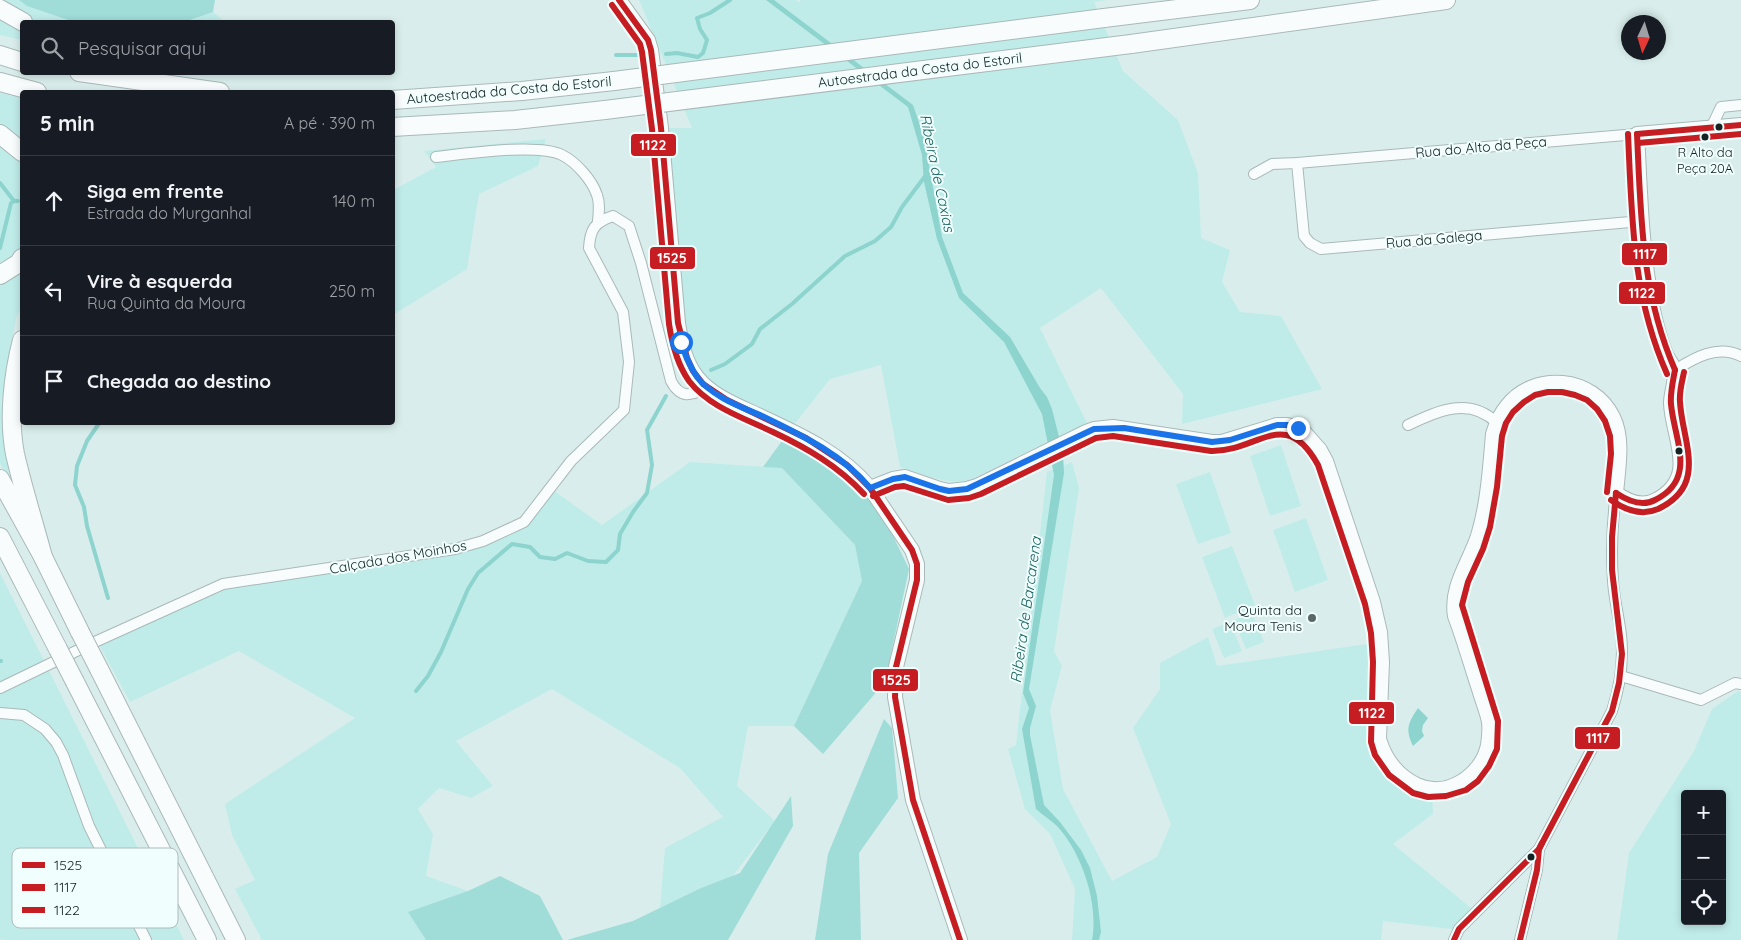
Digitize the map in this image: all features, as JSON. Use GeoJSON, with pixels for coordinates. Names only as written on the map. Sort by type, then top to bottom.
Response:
{"type":"FeatureCollection","features":[{"type":"Feature","properties":{"kind":"highway","name":"Autoestrada da Costa do Estoril"},"geometry":{"type":"LineString","coordinates":[[395,100],[522,91],[1250,0]]}},
{"type":"Feature","properties":{"kind":"highway","name":"Autoestrada da Costa do Estoril"},"geometry":{"type":"LineString","coordinates":[[395,127],[516,120],[605,110],[1131,44],[1446,0]]}},
{"type":"Feature","properties":{"kind":"highway"},"geometry":{"type":"LineString","coordinates":[[0,9],[20,20]]}},
{"type":"Feature","properties":{"kind":"highway"},"geometry":{"type":"LineString","coordinates":[[0,55],[20,61]]}},
{"type":"Feature","properties":{"kind":"highway"},"geometry":{"type":"LineString","coordinates":[[98,75],[201,90]]}},
{"type":"Feature","properties":{"kind":"highway"},"geometry":{"type":"LineString","coordinates":[[143,75],[182,88]]}},
{"type":"Feature","properties":{"kind":"highway"},"geometry":{"type":"LineString","coordinates":[[0,82],[30,90]]}},
{"type":"Feature","properties":{"kind":"highway"},"geometry":{"type":"LineString","coordinates":[[0,134],[20,150]]}},
{"type":"Feature","properties":{"kind":"highway"},"geometry":{"type":"LineString","coordinates":[[0,275],[20,261]]}},
{"type":"Feature","properties":{"kind":"highway"},"geometry":{"type":"LineString","coordinates":[[20,350],[15,375],[12,410],[15,452],[43,557]]}},
{"type":"Feature","properties":{"kind":"highway"},"geometry":{"type":"LineString","coordinates":[[0,478],[43,557],[236,940]]}},
{"type":"Feature","properties":{"kind":"highway"},"geometry":{"type":"LineString","coordinates":[[0,537],[160,848]]}},
{"type":"Feature","properties":{"kind":"highway"},"geometry":{"type":"LineString","coordinates":[[178,883],[207,940]]}},
{"type":"Feature","properties":{"kind":"street"},"geometry":{"type":"LineString","coordinates":[[619,0],[648,40],[651,50],[661,128],[678,323],[681,342],[692,370],[708,388],[725,400],[790,430],[827,450],[848,466],[870,488],[912,550],[917,564],[917,580],[896,667],[895,698],[915,807],[960,940]]}},
{"type":"Feature","properties":{"kind":"street"},"geometry":{"type":"LineString","coordinates":[[1711,128],[1721,107],[1741,105]]}},
{"type":"Feature","properties":{"kind":"street","name":"Rua do Alto da Peça"},"geometry":{"type":"LineString","coordinates":[[1254,174],[1272,164],[1741,125]]}},
{"type":"Feature","properties":{"kind":"street"},"geometry":{"type":"LineString","coordinates":[[1616,493],[1625,500],[1646,504],[1655,501],[1672,488],[1681,465],[1681,455],[1671,404],[1674,370],[1664,351],[1650,294],[1642,221],[1637,134]]}},
{"type":"Feature","properties":{"kind":"street"},"geometry":{"type":"LineString","coordinates":[[436,157],[485,151],[543,150],[562,155],[579,168],[597,194],[599,206],[598,221],[613,216],[629,226],[641,263],[674,387],[685,395],[693,395],[708,388]]}},
{"type":"Feature","properties":{"kind":"street","name":"Rua da Galega"},"geometry":{"type":"LineString","coordinates":[[1297,163],[1304,236],[1310,243],[1321,248],[1642,221]]}},
{"type":"Feature","properties":{"kind":"street","name":"Calçada dos Moinhos"},"geometry":{"type":"LineString","coordinates":[[0,688],[96,641],[223,584],[455,549],[482,541],[524,522],[571,461],[624,410],[629,362],[623,312],[589,248],[589,236],[598,221]]}},
{"type":"Feature","properties":{"kind":"street"},"geometry":{"type":"LineString","coordinates":[[1674,370],[1696,356],[1708,353],[1721,352],[1741,356]]}},
{"type":"Feature","properties":{"kind":"street"},"geometry":{"type":"LineString","coordinates":[[870,488],[893,479],[905,477],[949,491],[967,489],[1094,429],[1113,427],[1212,442],[1230,440],[1277,425],[1298,428],[1320,450],[1326,461],[1373,602],[1382,648],[1379,739],[1383,751],[1395,769],[1418,785],[1429,788],[1445,788],[1471,776],[1481,762],[1488,747],[1489,722],[1453,606],[1455,592],[1478,537],[1485,505],[1493,434],[1496,423],[1507,406],[1515,398],[1526,390],[1542,383],[1562,383],[1579,386],[1592,393],[1607,408],[1613,417],[1618,431],[1618,464],[1611,548],[1613,583],[1621,636],[1620,688],[1612,711],[1538,849],[1460,929],[1454,940]]}},
{"type":"Feature","properties":{"kind":"street"},"geometry":{"type":"LineString","coordinates":[[1408,425],[1432,414],[1457,408],[1474,408],[1487,414],[1496,423]]}},
{"type":"Feature","properties":{"kind":"street"},"geometry":{"type":"LineString","coordinates":[[1621,676],[1701,700],[1735,682],[1741,684]]}},
{"type":"Feature","properties":{"kind":"street"},"geometry":{"type":"LineString","coordinates":[[0,713],[24,715],[45,729],[56,742],[64,756],[90,826],[101,848]]}},
{"type":"Feature","properties":{"kind":"street"},"geometry":{"type":"LineString","coordinates":[[1520,940],[1537,870],[1538,849]]}},
{"type":"Feature","properties":{"kind":"street"},"geometry":{"type":"LineString","coordinates":[[140,928],[146,940]]}},
{"type":"Feature","properties":{"kind":"shaded area"},"geometry":{"type":"Polygon","coordinates":[[[0,0],[19,0],[27,6],[68,20],[20,20],[20,40],[0,35],[0,0]]]}},
{"type":"Feature","properties":{"kind":"shaded area"},"geometry":{"type":"Polygon","coordinates":[[[19,0],[215,0],[213,12],[190,20],[68,20],[27,6],[19,0]]]}},
{"type":"Feature","properties":{"kind":"shaded area"},"geometry":{"type":"Polygon","coordinates":[[[639,0],[796,0],[799,2],[801,0],[1107,0],[1094,2],[1123,71],[1178,120],[1198,173],[1201,238],[1230,250],[1222,282],[1240,312],[1281,316],[1322,389],[1182,424],[1183,394],[1101,288],[1040,328],[1087,423],[972,479],[945,481],[900,467],[881,365],[830,379],[790,430],[725,400],[688,362],[661,128],[692,128],[639,0]]]}},
{"type":"Feature","properties":{"kind":"shaded area"},"geometry":{"type":"Polygon","coordinates":[[[766,0],[774,0],[913,105],[924,137],[942,237],[963,293],[1010,337],[1047,397],[1052,409],[1063,453],[1064,473],[1029,689],[1036,706],[1030,735],[1044,805],[1060,822],[1081,850],[1090,868],[1097,896],[1101,932],[1099,940],[1092,940],[1094,926],[1091,895],[1081,864],[1066,837],[1057,826],[1036,809],[1022,729],[1029,708],[1023,693],[1054,475],[1042,414],[1004,342],[959,298],[937,239],[924,182],[922,155],[908,107],[766,0]]]}},
{"type":"Feature","properties":{"kind":"shaded area"},"geometry":{"type":"Polygon","coordinates":[[[213,12],[223,20],[190,20],[213,12]]]}},
{"type":"Feature","properties":{"kind":"shaded area"},"geometry":{"type":"Polygon","coordinates":[[[0,93],[20,98],[20,310],[16,318],[1,404],[10,484],[0,463],[0,93]]]}},
{"type":"Feature","properties":{"kind":"shaded area"},"geometry":{"type":"Polygon","coordinates":[[[546,139],[538,166],[479,194],[467,269],[395,314],[395,189],[436,167],[424,151],[546,139]]]}},
{"type":"Feature","properties":{"kind":"shaded area"},"geometry":{"type":"Polygon","coordinates":[[[790,430],[870,488],[909,569],[885,682],[823,754],[794,726],[862,581],[855,545],[782,468],[763,467],[790,430]]]}},
{"type":"Feature","properties":{"kind":"shaded area"},"geometry":{"type":"Polygon","coordinates":[[[1281,445],[1301,506],[1270,516],[1250,456],[1281,445]]]}},
{"type":"Feature","properties":{"kind":"shaded area"},"geometry":{"type":"Polygon","coordinates":[[[690,462],[782,468],[855,545],[862,581],[794,726],[748,726],[737,786],[775,821],[732,877],[701,888],[660,908],[665,848],[723,817],[680,768],[552,689],[456,741],[493,786],[471,798],[439,788],[418,809],[433,834],[426,876],[468,891],[409,912],[426,940],[262,940],[235,889],[255,880],[232,835],[225,804],[355,718],[239,651],[130,702],[97,641],[223,584],[483,541],[524,522],[550,488],[602,525],[690,462]]]}},
{"type":"Feature","properties":{"kind":"shaded area"},"geometry":{"type":"Polygon","coordinates":[[[1072,462],[1079,488],[1054,651],[1062,666],[1050,710],[1063,789],[1112,881],[1157,857],[1171,824],[1133,728],[1160,689],[1160,663],[1208,637],[1217,666],[1373,643],[1368,737],[1377,761],[1389,778],[1413,789],[1432,794],[1433,814],[1393,844],[1471,908],[1452,929],[1383,921],[1381,940],[1072,940],[1075,889],[1050,834],[1025,809],[1008,749],[1016,745],[1047,472],[1072,462]]]}},
{"type":"Feature","properties":{"kind":"shaded area"},"geometry":{"type":"Polygon","coordinates":[[[1210,472],[1231,533],[1198,544],[1176,484],[1210,472]]]}},
{"type":"Feature","properties":{"kind":"shaded area"},"geometry":{"type":"Polygon","coordinates":[[[1306,518],[1328,580],[1295,592],[1273,530],[1306,518]]]}},
{"type":"Feature","properties":{"kind":"shaded area"},"geometry":{"type":"Polygon","coordinates":[[[1232,546],[1255,605],[1225,618],[1202,557],[1232,546]]]}},
{"type":"Feature","properties":{"kind":"shaded area"},"geometry":{"type":"Polygon","coordinates":[[[0,573],[138,848],[12,848],[12,928],[178,928],[184,940],[0,939],[0,573]]]}},
{"type":"Feature","properties":{"kind":"shaded area"},"geometry":{"type":"Polygon","coordinates":[[[1252,613],[1264,642],[1246,649],[1234,620],[1252,613]]]}},
{"type":"Feature","properties":{"kind":"shaded area"},"geometry":{"type":"Polygon","coordinates":[[[1230,622],[1242,651],[1224,658],[1212,629],[1230,622]]]}},
{"type":"Feature","properties":{"kind":"shaded area"},"geometry":{"type":"Polygon","coordinates":[[[1738,691],[1741,692],[1741,940],[1617,940],[1629,853],[1694,751],[1712,709],[1738,691]]]}},
{"type":"Feature","properties":{"kind":"shaded area"},"geometry":{"type":"Polygon","coordinates":[[[1418,708],[1428,718],[1423,725],[1422,731],[1424,736],[1413,746],[1408,730],[1418,708]]]}},
{"type":"Feature","properties":{"kind":"shaded area"},"geometry":{"type":"Polygon","coordinates":[[[884,719],[892,728],[898,798],[859,853],[861,940],[815,940],[828,854],[884,719]]]}},
{"type":"Feature","properties":{"kind":"shaded area"},"geometry":{"type":"Polygon","coordinates":[[[791,796],[793,826],[728,940],[567,940],[633,921],[701,888],[740,873],[791,796]]]}},
{"type":"Feature","properties":{"kind":"shaded area"},"geometry":{"type":"Polygon","coordinates":[[[500,876],[540,896],[563,940],[426,940],[408,912],[468,891],[500,876]]]}},
{"type":"Feature","properties":{"kind":"waterway"},"geometry":{"type":"LineString","coordinates":[[666,54],[677,53],[698,57],[703,53],[707,40],[700,29],[697,18],[710,13],[730,0]]}},
{"type":"Feature","properties":{"kind":"waterway"},"geometry":{"type":"LineString","coordinates":[[616,55],[643,55]]}},
{"type":"Feature","properties":{"kind":"waterway","name":"Ribeira de Caxias"},"geometry":{"type":"LineString","coordinates":[[711,370],[725,364],[752,344],[760,329],[792,304],[845,256],[875,241],[891,227],[902,207],[926,175]]}},
{"type":"Feature","properties":{"kind":"waterway"},"geometry":{"type":"LineString","coordinates":[[0,183],[14,201]]}},
{"type":"Feature","properties":{"kind":"waterway"},"geometry":{"type":"LineString","coordinates":[[0,248],[11,203],[18,201]]}},
{"type":"Feature","properties":{"kind":"waterway"},"geometry":{"type":"LineString","coordinates":[[416,691],[428,676],[441,652],[468,589],[478,573],[512,544],[530,547],[540,557],[555,559],[567,553],[588,561],[606,562],[618,550],[620,534],[647,493],[652,465],[647,430],[666,396]]}},
{"type":"Feature","properties":{"kind":"waterway"},"geometry":{"type":"LineString","coordinates":[[98,425],[87,441],[77,466],[75,485],[84,507],[87,526],[108,598]]}},
{"type":"Feature","properties":{"kind":"transit line","name":"1525"},"geometry":{"type":"LineString","coordinates":[[619,0],[648,40],[651,50],[661,128],[678,323],[687,358],[693,371],[703,384],[727,400],[806,438],[847,465],[870,488],[912,550],[917,564],[917,580],[896,667],[895,697],[913,800],[960,940]]}},
{"type":"Feature","properties":{"kind":"transit line","name":"1122"},"geometry":{"type":"LineString","coordinates":[[612,5],[640,44],[642,52],[652,129],[669,324],[673,346],[681,368],[689,381],[706,398],[728,411],[810,451],[833,466],[864,494]]}},
{"type":"Feature","properties":{"kind":"transit line","name":"1117"},"geometry":{"type":"LineString","coordinates":[[1637,134],[1741,125]]}},
{"type":"Feature","properties":{"kind":"transit line","name":"1122"},"geometry":{"type":"LineString","coordinates":[[1628,134],[1633,226],[1640,286],[1655,344],[1667,374]]}},
{"type":"Feature","properties":{"kind":"transit line","name":"1117"},"geometry":{"type":"LineString","coordinates":[[1637,134],[1642,225],[1649,283],[1655,312],[1675,370]]}},
{"type":"Feature","properties":{"kind":"transit line","name":"1122"},"geometry":{"type":"LineString","coordinates":[[1638,143],[1741,134]]}},
{"type":"Feature","properties":{"kind":"transit line","name":"1117"},"geometry":{"type":"LineString","coordinates":[[1616,493],[1635,502],[1645,503],[1655,500],[1668,491],[1676,481],[1680,470],[1680,457],[1671,400],[1675,370]]}},
{"type":"Feature","properties":{"kind":"transit line","name":"1122"},"geometry":{"type":"LineString","coordinates":[[1611,500],[1622,507],[1646,512],[1658,509],[1674,499],[1683,488],[1688,475],[1689,461],[1680,402],[1684,372]]}},
{"type":"Feature","properties":{"kind":"transit line","name":"1122"},"geometry":{"type":"LineString","coordinates":[[873,496],[895,487],[904,486],[948,500],[969,498],[981,494],[1096,438],[1113,436],[1211,451],[1228,449],[1282,434],[1294,438],[1306,447],[1318,465],[1365,604],[1371,633],[1373,662],[1371,742],[1375,755],[1389,775],[1413,793],[1428,797],[1446,796],[1466,790],[1478,781],[1489,766],[1497,749],[1498,721],[1462,605],[1468,582],[1483,549],[1490,527],[1497,487],[1502,436],[1506,423],[1513,412],[1535,395],[1548,392],[1562,392],[1587,400],[1597,409],[1605,421],[1610,436],[1611,454],[1607,492]]}},
{"type":"Feature","properties":{"kind":"transit line","name":"1117"},"geometry":{"type":"LineString","coordinates":[[1454,940],[1459,929],[1539,849],[1612,711],[1619,683],[1622,654],[1612,570],[1612,537],[1616,493]]}},
{"type":"Feature","properties":{"kind":"transit line","name":"1117"},"geometry":{"type":"LineString","coordinates":[[1520,940],[1537,870],[1539,849],[1542,843]]}},
{"type":"Feature","properties":{"kind":"place","name":"R Alto da Peça 20A"},"geometry":{"type":"Point","coordinates":[1705,137]}},
{"type":"Feature","properties":{"kind":"place","name":"Quinta da Moura Tenis"},"geometry":{"type":"Point","coordinates":[1312,618]}},
{"type":"Feature","properties":{"kind":"route"},"geometry":{"type":"LineString","coordinates":[[681,342],[692,370],[715,394],[827,450],[848,466],[870,488],[893,479],[905,477],[949,491],[967,489],[977,486],[1094,429],[1124,428],[1222,442],[1277,425],[1298,428]]}},
{"type":"Feature","properties":{"kind":"water label","name":"Ribeira de Barcarena"},"geometry":{"type":"Point","coordinates":[1026,610]}}]}
